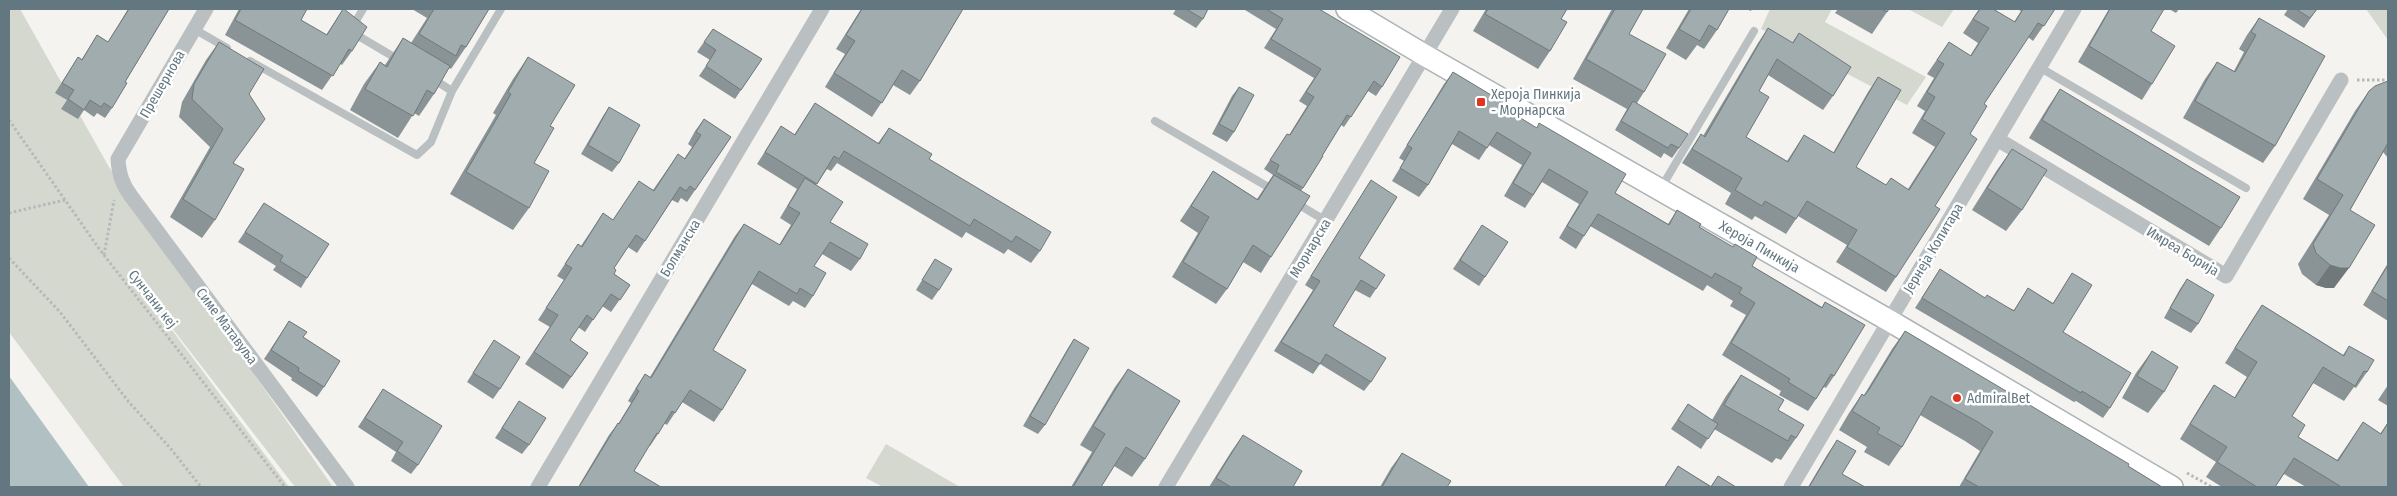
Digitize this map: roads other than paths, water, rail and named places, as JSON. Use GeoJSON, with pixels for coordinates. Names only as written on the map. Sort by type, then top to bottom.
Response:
{"type":"FeatureCollection","features":[{"type":"Feature","properties":{"kind":"street","name":"Прешернова"},"geometry":{"type":"LineString","coordinates":[[118,166],[206,9]]}},
{"type":"Feature","properties":{"kind":"street","name":"Болманска"},"geometry":{"type":"LineString","coordinates":[[538,487],[822,9]]}},
{"type":"Feature","properties":{"kind":"street","name":"Хероја Пинкија"},"geometry":{"type":"LineString","coordinates":[[1347,9],[1890,321],[2179,480]]}},
{"type":"Feature","properties":{"kind":"street","name":"Морнарска"},"geometry":{"type":"LineString","coordinates":[[1166,487],[1426,56],[1452,9]]}},
{"type":"Feature","properties":{"kind":"street","name":"Јернеја Копитара"},"geometry":{"type":"LineString","coordinates":[[1791,487],[2074,9]]}},
{"type":"Feature","properties":{"kind":"street","name":"Имреа Борија"},"geometry":{"type":"LineString","coordinates":[[1997,139],[2226,276],[2341,80]]}},
{"type":"Feature","properties":{"kind":"street","name":"Симе Матавуља"},"geometry":{"type":"LineString","coordinates":[[118,166],[123,184],[131,196],[347,487]]}},
{"type":"Feature","properties":{"kind":"lane"},"geometry":{"type":"LineString","coordinates":[[363,9],[350,31],[410,66]]}},
{"type":"Feature","properties":{"kind":"lane"},"geometry":{"type":"LineString","coordinates":[[246,58],[417,155],[431,142],[452,91],[501,9]]}},
{"type":"Feature","properties":{"kind":"lane"},"geometry":{"type":"LineString","coordinates":[[194,29],[237,54]]}},
{"type":"Feature","properties":{"kind":"lane"},"geometry":{"type":"LineString","coordinates":[[1660,190],[1754,31]]}},
{"type":"Feature","properties":{"kind":"lane"},"geometry":{"type":"LineString","coordinates":[[2040,67],[2246,188]]}},
{"type":"Feature","properties":{"kind":"lane"},"geometry":{"type":"LineString","coordinates":[[427,76],[452,91]]}},
{"type":"Feature","properties":{"kind":"lane"},"geometry":{"type":"LineString","coordinates":[[1155,121],[1283,196]]}},
{"type":"Feature","properties":{"kind":"lane"},"geometry":{"type":"LineString","coordinates":[[1292,201],[1326,221]]}},
{"type":"Feature","properties":{"kind":"place","name":"Хероја Пинкија - Морнарска"},"geometry":{"type":"Point","coordinates":[1481,102]}},
{"type":"Feature","properties":{"kind":"place","name":"AdmiralBet"},"geometry":{"type":"Point","coordinates":[1957,398]}}]}
